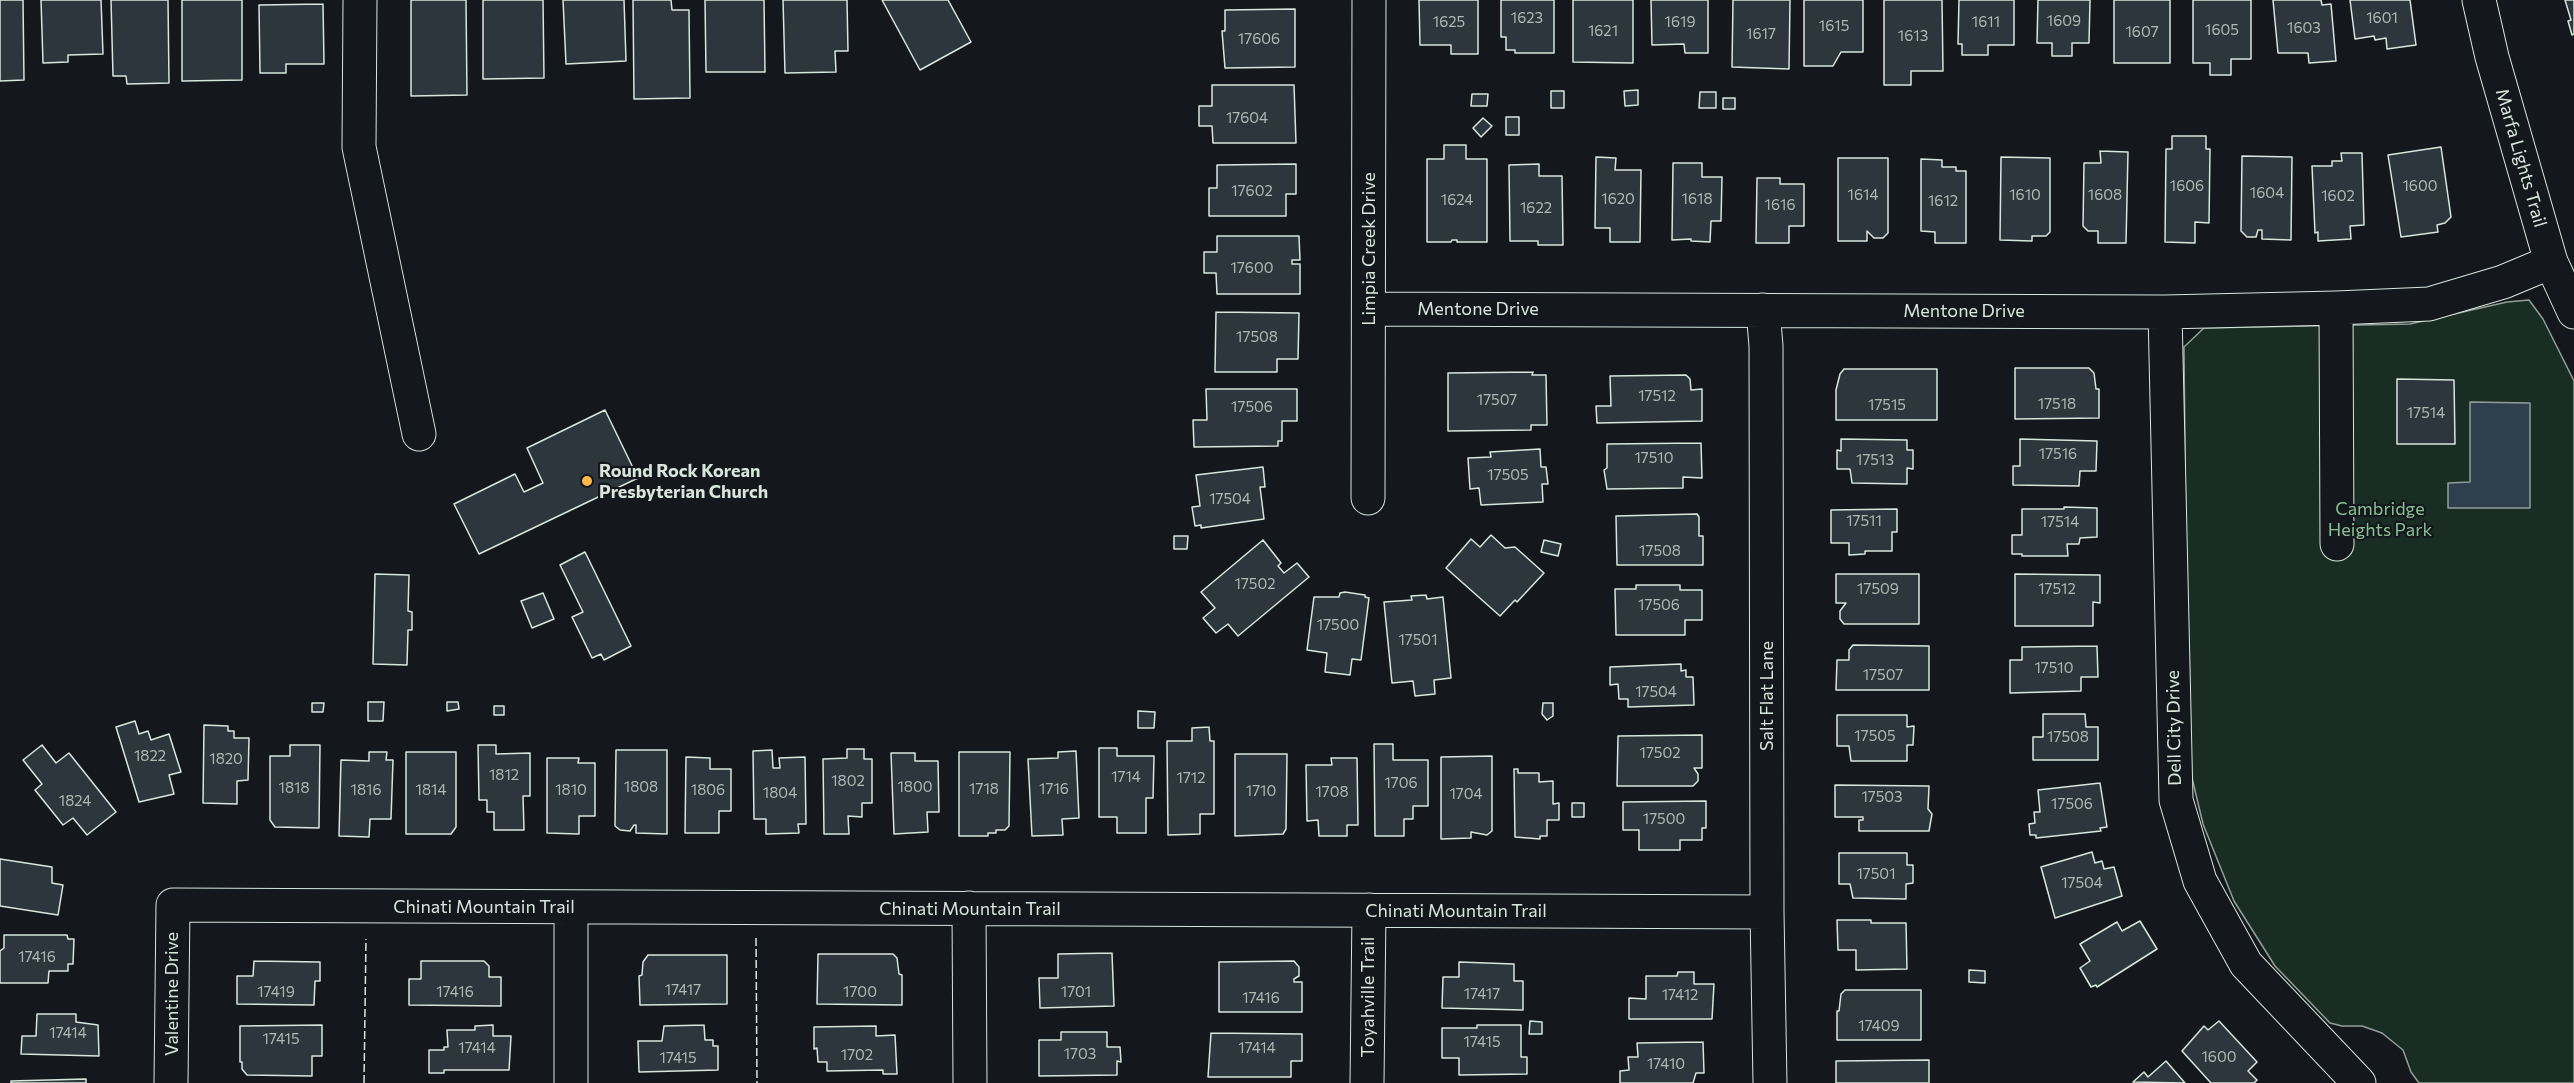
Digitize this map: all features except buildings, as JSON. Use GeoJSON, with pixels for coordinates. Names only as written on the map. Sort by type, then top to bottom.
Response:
{"type":"FeatureCollection","features":[{"type":"Feature","properties":{"kind":"street"},"geometry":{"type":"LineString","coordinates":[[360,0],[359,147],[419,434]]}},
{"type":"Feature","properties":{"kind":"street","name":"Limpia Creek Drive"},"geometry":{"type":"LineString","coordinates":[[1368,498],[1370,0]]}},
{"type":"Feature","properties":{"kind":"street","name":"Marfa Lights Trail"},"geometry":{"type":"LineString","coordinates":[[2479,0],[2492,57],[2551,262],[2574,312]]}},
{"type":"Feature","properties":{"kind":"street","name":"Mentone Drive"},"geometry":{"type":"LineString","coordinates":[[1369,309],[2165,312],[2336,308],[2429,304],[2503,282],[2551,262]]}},
{"type":"Feature","properties":{"kind":"street"},"geometry":{"type":"LineString","coordinates":[[2336,308],[2337,544]]}},
{"type":"Feature","properties":{"kind":"street","name":"Salt Flat Lane"},"geometry":{"type":"LineString","coordinates":[[1763,310],[1766,346],[1767,912],[1770,1083]]}},
{"type":"Feature","properties":{"kind":"street","name":"Dell City Drive"},"geometry":{"type":"LineString","coordinates":[[2165,312],[2175,800],[2200,881],[2246,964],[2359,1083]]}},
{"type":"Feature","properties":{"kind":"street","name":"Chinati Mountain Trail"},"geometry":{"type":"LineString","coordinates":[[173,905],[1767,912]]}},
{"type":"Feature","properties":{"kind":"street","name":"Valentine Drive"},"geometry":{"type":"LineString","coordinates":[[171,1083],[173,905]]}},
{"type":"Feature","properties":{"kind":"street"},"geometry":{"type":"LineString","coordinates":[[571,907],[571,1083]]}},
{"type":"Feature","properties":{"kind":"street"},"geometry":{"type":"LineString","coordinates":[[969,908],[970,1083]]}},
{"type":"Feature","properties":{"kind":"street","name":"Toyahville Trail"},"geometry":{"type":"LineString","coordinates":[[1367,1083],[1369,910]]}},
{"type":"Feature","properties":{"kind":"green space","name":"Cambridge Heights Park"},"geometry":{"type":"Polygon","coordinates":[[[2529,300],[2543,319],[2574,381],[2574,1083],[2419,1083],[2411,1072],[2403,1050],[2382,1033],[2362,1026],[2342,1026],[2330,1023],[2275,966],[2234,901],[2203,824],[2188,761],[2184,347],[2204,328],[2410,324],[2507,302],[2529,300]]]}},
{"type":"Feature","properties":{"kind":"water"},"geometry":{"type":"Polygon","coordinates":[[[2470,402],[2530,403],[2530,508],[2448,508],[2448,483],[2470,482],[2470,402]]]}},
{"type":"Feature","properties":{"kind":"fence"},"geometry":{"type":"LineString","coordinates":[[756,938],[757,1083]]}},
{"type":"Feature","properties":{"kind":"fence"},"geometry":{"type":"LineString","coordinates":[[364,1083],[366,939]]}},
{"type":"Feature","properties":{"kind":"place","name":"Round Rock Korean Presbyterian Church"},"geometry":{"type":"Point","coordinates":[587,481]}}]}
